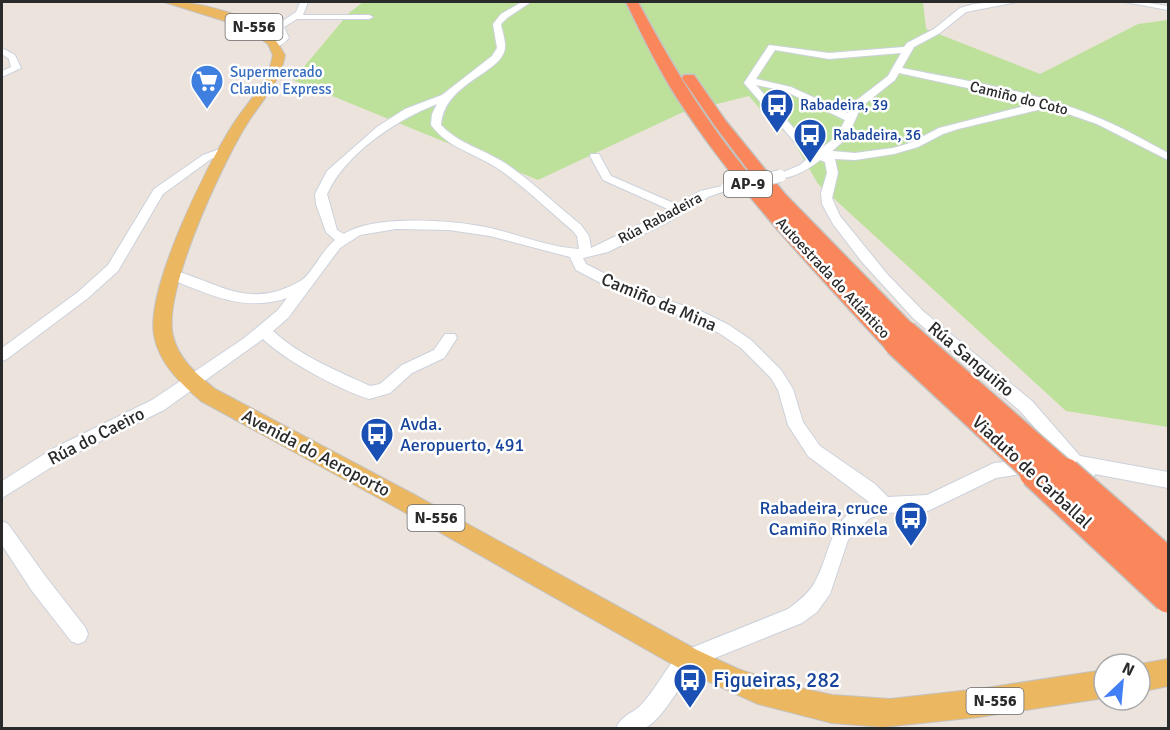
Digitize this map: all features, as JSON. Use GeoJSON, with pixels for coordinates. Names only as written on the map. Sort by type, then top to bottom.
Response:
{"type":"FeatureCollection","features":[{"type":"Feature","properties":{"kind":"highway","name":"Autoestrada do Atlántico"},"geometry":{"type":"LineString","coordinates":[[632,2],[661,63],[702,126],[764,205],[901,338]]}},
{"type":"Feature","properties":{"kind":"highway","name":"Autoestrada do Atlántico"},"geometry":{"type":"LineString","coordinates":[[647,2],[675,58],[720,123],[779,198],[901,338]]}},
{"type":"Feature","properties":{"kind":"highway","name":"Viaduto de Carballal"},"geometry":{"type":"LineString","coordinates":[[901,338],[1168,563]]}},
{"type":"Feature","properties":{"kind":"highway","name":"Viaduto de Carballal"},"geometry":{"type":"LineString","coordinates":[[901,338],[1168,598]]}},
{"type":"Feature","properties":{"kind":"main road","name":"N-556"},"geometry":{"type":"LineString","coordinates":[[169,2],[248,24],[267,35],[275,45]]}},
{"type":"Feature","properties":{"kind":"main road","name":"Avenida do Aeroporto"},"geometry":{"type":"LineString","coordinates":[[275,45],[279,55],[274,74],[225,150],[170,274],[162,312],[166,345],[177,368],[192,383],[215,399],[405,501],[688,659],[724,678],[770,695],[814,706],[852,712],[886,713],[968,705],[1092,686]]}},
{"type":"Feature","properties":{"kind":"main road"},"geometry":{"type":"LineString","coordinates":[[1152,676],[1168,673]]}},
{"type":"Feature","properties":{"kind":"street"},"geometry":{"type":"LineString","coordinates":[[275,45],[285,38],[279,26],[304,11],[304,2]]}},
{"type":"Feature","properties":{"kind":"street"},"geometry":{"type":"LineString","coordinates":[[343,240],[332,232],[321,194],[331,173],[340,162],[390,123],[410,111],[445,97],[496,58],[501,48],[497,24],[504,16],[527,2]]}},
{"type":"Feature","properties":{"kind":"street"},"geometry":{"type":"LineString","coordinates":[[1014,2],[974,6],[963,10],[942,28],[914,42],[906,50],[829,56],[777,46],[770,49],[749,83],[808,151],[837,156],[890,152],[916,144],[940,130],[990,116],[1038,107],[1043,102]]}},
{"type":"Feature","properties":{"kind":"street"},"geometry":{"type":"LineString","coordinates":[[1129,2],[1168,8]]}},
{"type":"Feature","properties":{"kind":"street"},"geometry":{"type":"LineString","coordinates":[[297,16],[369,17]]}},
{"type":"Feature","properties":{"kind":"street","name":"Rúa Rabadeira"},"geometry":{"type":"LineString","coordinates":[[580,254],[603,249],[679,210],[704,194],[797,171],[842,138],[860,102],[879,90],[898,70],[906,50]]}},
{"type":"Feature","properties":{"kind":"street"},"geometry":{"type":"LineString","coordinates":[[2,51],[11,55],[16,65],[16,68],[2,74]]}},
{"type":"Feature","properties":{"kind":"street","name":"Camiño do Coto"},"geometry":{"type":"LineString","coordinates":[[898,70],[1043,102],[1078,113],[1138,140],[1168,157]]}},
{"type":"Feature","properties":{"kind":"street"},"geometry":{"type":"LineString","coordinates":[[750,81],[788,89],[850,118]]}},
{"type":"Feature","properties":{"kind":"street"},"geometry":{"type":"LineString","coordinates":[[192,383],[264,331],[283,314],[327,255],[343,240],[365,230],[421,224],[476,230],[580,254],[583,236],[577,228],[492,159],[470,151],[442,133],[436,125],[437,114],[445,97]]}},
{"type":"Feature","properties":{"kind":"street"},"geometry":{"type":"LineString","coordinates":[[2,355],[83,295],[113,268],[158,192],[207,157],[225,150]]}},
{"type":"Feature","properties":{"kind":"street","name":"Rúa Sanguiño"},"geometry":{"type":"LineString","coordinates":[[820,154],[830,160],[834,168],[834,176],[826,195],[827,203],[844,230],[873,267],[909,306],[1028,408],[1073,462],[1168,545]]}},
{"type":"Feature","properties":{"kind":"street"},"geometry":{"type":"LineString","coordinates":[[595,156],[607,178],[679,210]]}},
{"type":"Feature","properties":{"kind":"street"},"geometry":{"type":"LineString","coordinates":[[328,223],[380,227]]}},
{"type":"Feature","properties":{"kind":"street","name":"Camiño da Mina"},"geometry":{"type":"LineString","coordinates":[[580,254],[581,267],[634,294],[698,316],[724,329],[746,344],[776,374],[785,389],[796,425],[814,451],[869,490],[884,505]]}},
{"type":"Feature","properties":{"kind":"street"},"geometry":{"type":"LineString","coordinates":[[170,274],[226,295],[255,300],[278,298],[311,278]]}},
{"type":"Feature","properties":{"kind":"street"},"geometry":{"type":"LineString","coordinates":[[264,331],[283,349],[296,357],[369,393],[385,389],[407,369],[439,354],[450,339]]}},
{"type":"Feature","properties":{"kind":"street","name":"Rúa do Caeiro"},"geometry":{"type":"LineString","coordinates":[[2,490],[60,453],[158,405],[192,383]]}},
{"type":"Feature","properties":{"kind":"street"},"geometry":{"type":"LineString","coordinates":[[628,728],[648,713],[676,672],[688,659],[795,616],[810,605],[823,587],[841,535],[864,512],[884,505],[928,502],[994,471],[1073,462],[1168,480]]}},
{"type":"Feature","properties":{"kind":"street"},"geometry":{"type":"LineString","coordinates":[[2,530],[39,584],[78,634]]}},
{"type":"Feature","properties":{"kind":"green space"},"geometry":{"type":"Polygon","coordinates":[[[363,2],[923,2],[926,29],[1040,74],[1138,24],[1168,20],[1168,427],[1066,411],[818,184],[791,137],[766,116],[749,96],[681,113],[538,180],[293,80],[349,13],[363,2]]]}},
{"type":"Feature","properties":{"kind":"place","name":"Supermercado Claudio Express"},"geometry":{"type":"Point","coordinates":[207,110]}},
{"type":"Feature","properties":{"kind":"place","name":"Rabadeira, 39"},"geometry":{"type":"Point","coordinates":[777,134]}},
{"type":"Feature","properties":{"kind":"place","name":"Rabadeira, 36"},"geometry":{"type":"Point","coordinates":[810,164]}},
{"type":"Feature","properties":{"kind":"place","name":"Avda. Aeropuerto, 491"},"geometry":{"type":"Point","coordinates":[377,463]}},
{"type":"Feature","properties":{"kind":"place","name":"Rabadeira, cruce Camiño Rinxela"},"geometry":{"type":"Point","coordinates":[911,547]}},
{"type":"Feature","properties":{"kind":"place","name":"Figueiras, 282"},"geometry":{"type":"Point","coordinates":[690,709]}}]}
